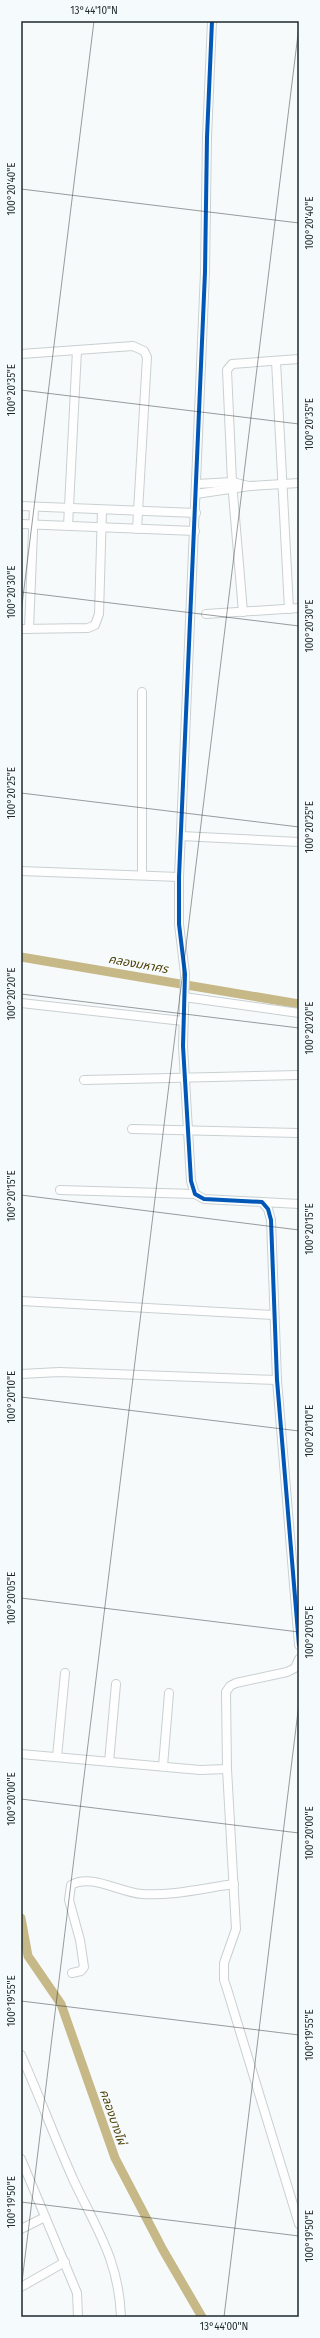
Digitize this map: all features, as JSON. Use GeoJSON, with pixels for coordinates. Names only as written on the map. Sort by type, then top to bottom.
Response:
{"type":"FeatureCollection","features":[{"type":"Feature","properties":{"kind":"street"},"geometry":{"type":"LineString","coordinates":[[195,1194],[190,1182],[183,1021],[186,974],[180,924],[179,877],[196,513],[205,272],[207,137],[212,21]]}},
{"type":"Feature","properties":{"kind":"street"},"geometry":{"type":"LineString","coordinates":[[21,354],[132,346],[144,351],[147,357],[137,529]]}},
{"type":"Feature","properties":{"kind":"street"},"geometry":{"type":"LineString","coordinates":[[68,526],[77,350]]}},
{"type":"Feature","properties":{"kind":"street"},"geometry":{"type":"LineString","coordinates":[[243,612],[232,486],[228,367],[235,364],[299,359]]}},
{"type":"Feature","properties":{"kind":"street"},"geometry":{"type":"LineString","coordinates":[[276,362],[289,609]]}},
{"type":"Feature","properties":{"kind":"street"},"geometry":{"type":"LineString","coordinates":[[196,484],[250,486],[299,483]]}},
{"type":"Feature","properties":{"kind":"street"},"geometry":{"type":"LineString","coordinates":[[196,494],[232,486]]}},
{"type":"Feature","properties":{"kind":"street"},"geometry":{"type":"LineString","coordinates":[[21,506],[196,513]]}},
{"type":"Feature","properties":{"kind":"street"},"geometry":{"type":"LineString","coordinates":[[34,507],[25,629],[88,628],[95,625],[99,614],[102,510]]}},
{"type":"Feature","properties":{"kind":"street"},"geometry":{"type":"LineString","coordinates":[[21,524],[195,531]]}},
{"type":"Feature","properties":{"kind":"street"},"geometry":{"type":"LineString","coordinates":[[206,614],[299,608]]}},
{"type":"Feature","properties":{"kind":"street"},"geometry":{"type":"LineString","coordinates":[[142,692],[142,875]]}},
{"type":"Feature","properties":{"kind":"street"},"geometry":{"type":"LineString","coordinates":[[181,836],[299,842]]}},
{"type":"Feature","properties":{"kind":"street"},"geometry":{"type":"LineString","coordinates":[[21,871],[179,877]]}},
{"type":"Feature","properties":{"kind":"street"},"geometry":{"type":"LineString","coordinates":[[184,997],[299,1013]]}},
{"type":"Feature","properties":{"kind":"street"},"geometry":{"type":"LineString","coordinates":[[21,1003],[183,1021]]}},
{"type":"Feature","properties":{"kind":"street"},"geometry":{"type":"LineString","coordinates":[[84,1080],[299,1075]]}},
{"type":"Feature","properties":{"kind":"street"},"geometry":{"type":"LineString","coordinates":[[132,1130],[299,1133]]}},
{"type":"Feature","properties":{"kind":"street"},"geometry":{"type":"LineString","coordinates":[[60,1190],[195,1194],[204,1198],[299,1204]]}},
{"type":"Feature","properties":{"kind":"street"},"geometry":{"type":"LineString","coordinates":[[262,1202],[268,1209],[271,1220],[277,1380],[296,1572],[299,1645]]}},
{"type":"Feature","properties":{"kind":"street"},"geometry":{"type":"LineString","coordinates":[[21,1301],[274,1315]]}},
{"type":"Feature","properties":{"kind":"street"},"geometry":{"type":"LineString","coordinates":[[21,1374],[59,1372],[277,1380]]}},
{"type":"Feature","properties":{"kind":"street"},"geometry":{"type":"LineString","coordinates":[[299,1662],[287,1672],[236,1683],[228,1689],[224,1700],[236,1929],[224,1963],[224,1980],[299,2224]]}},
{"type":"Feature","properties":{"kind":"street"},"geometry":{"type":"LineString","coordinates":[[58,1757],[65,1673]]}},
{"type":"Feature","properties":{"kind":"street"},"geometry":{"type":"LineString","coordinates":[[109,1762],[116,1684]]}},
{"type":"Feature","properties":{"kind":"street"},"geometry":{"type":"LineString","coordinates":[[163,1766],[169,1693]]}},
{"type":"Feature","properties":{"kind":"street"},"geometry":{"type":"LineString","coordinates":[[21,1754],[210,1770],[227,1769]]}},
{"type":"Feature","properties":{"kind":"street"},"geometry":{"type":"LineString","coordinates":[[72,1973],[81,1970],[84,1967],[80,1940],[68,1900],[71,1884],[76,1882],[92,1882],[142,1894],[175,1893],[234,1884]]}},
{"type":"Feature","properties":{"kind":"street"},"geometry":{"type":"LineString","coordinates":[[21,2055],[74,2180],[108,2249],[119,2285],[121,2317]]}},
{"type":"Feature","properties":{"kind":"street"},"geometry":{"type":"LineString","coordinates":[[21,2159],[24,2176],[45,2217],[77,2293],[78,2317]]}},
{"type":"Feature","properties":{"kind":"street"},"geometry":{"type":"LineString","coordinates":[[21,2229],[45,2217]]}},
{"type":"Feature","properties":{"kind":"street"},"geometry":{"type":"LineString","coordinates":[[21,2287],[64,2262]]}},
{"type":"Feature","properties":{"kind":"waterway","name":"คลองมหาศร"},"geometry":{"type":"LineString","coordinates":[[21,957],[299,1004]]}},
{"type":"Feature","properties":{"kind":"waterway","name":"คลองบางไผ่"},"geometry":{"type":"LineString","coordinates":[[21,1918],[28,1956],[61,2004],[115,2158],[163,2250],[202,2317]]}},
{"type":"Feature","properties":{"kind":"cycle path"},"geometry":{"type":"LineString","coordinates":[[212,21],[207,137],[205,272],[179,877],[179,924],[185,974],[183,1046],[191,1181],[195,1194],[204,1199],[262,1202],[268,1209],[271,1220],[277,1380],[299,1645]]}}]}
